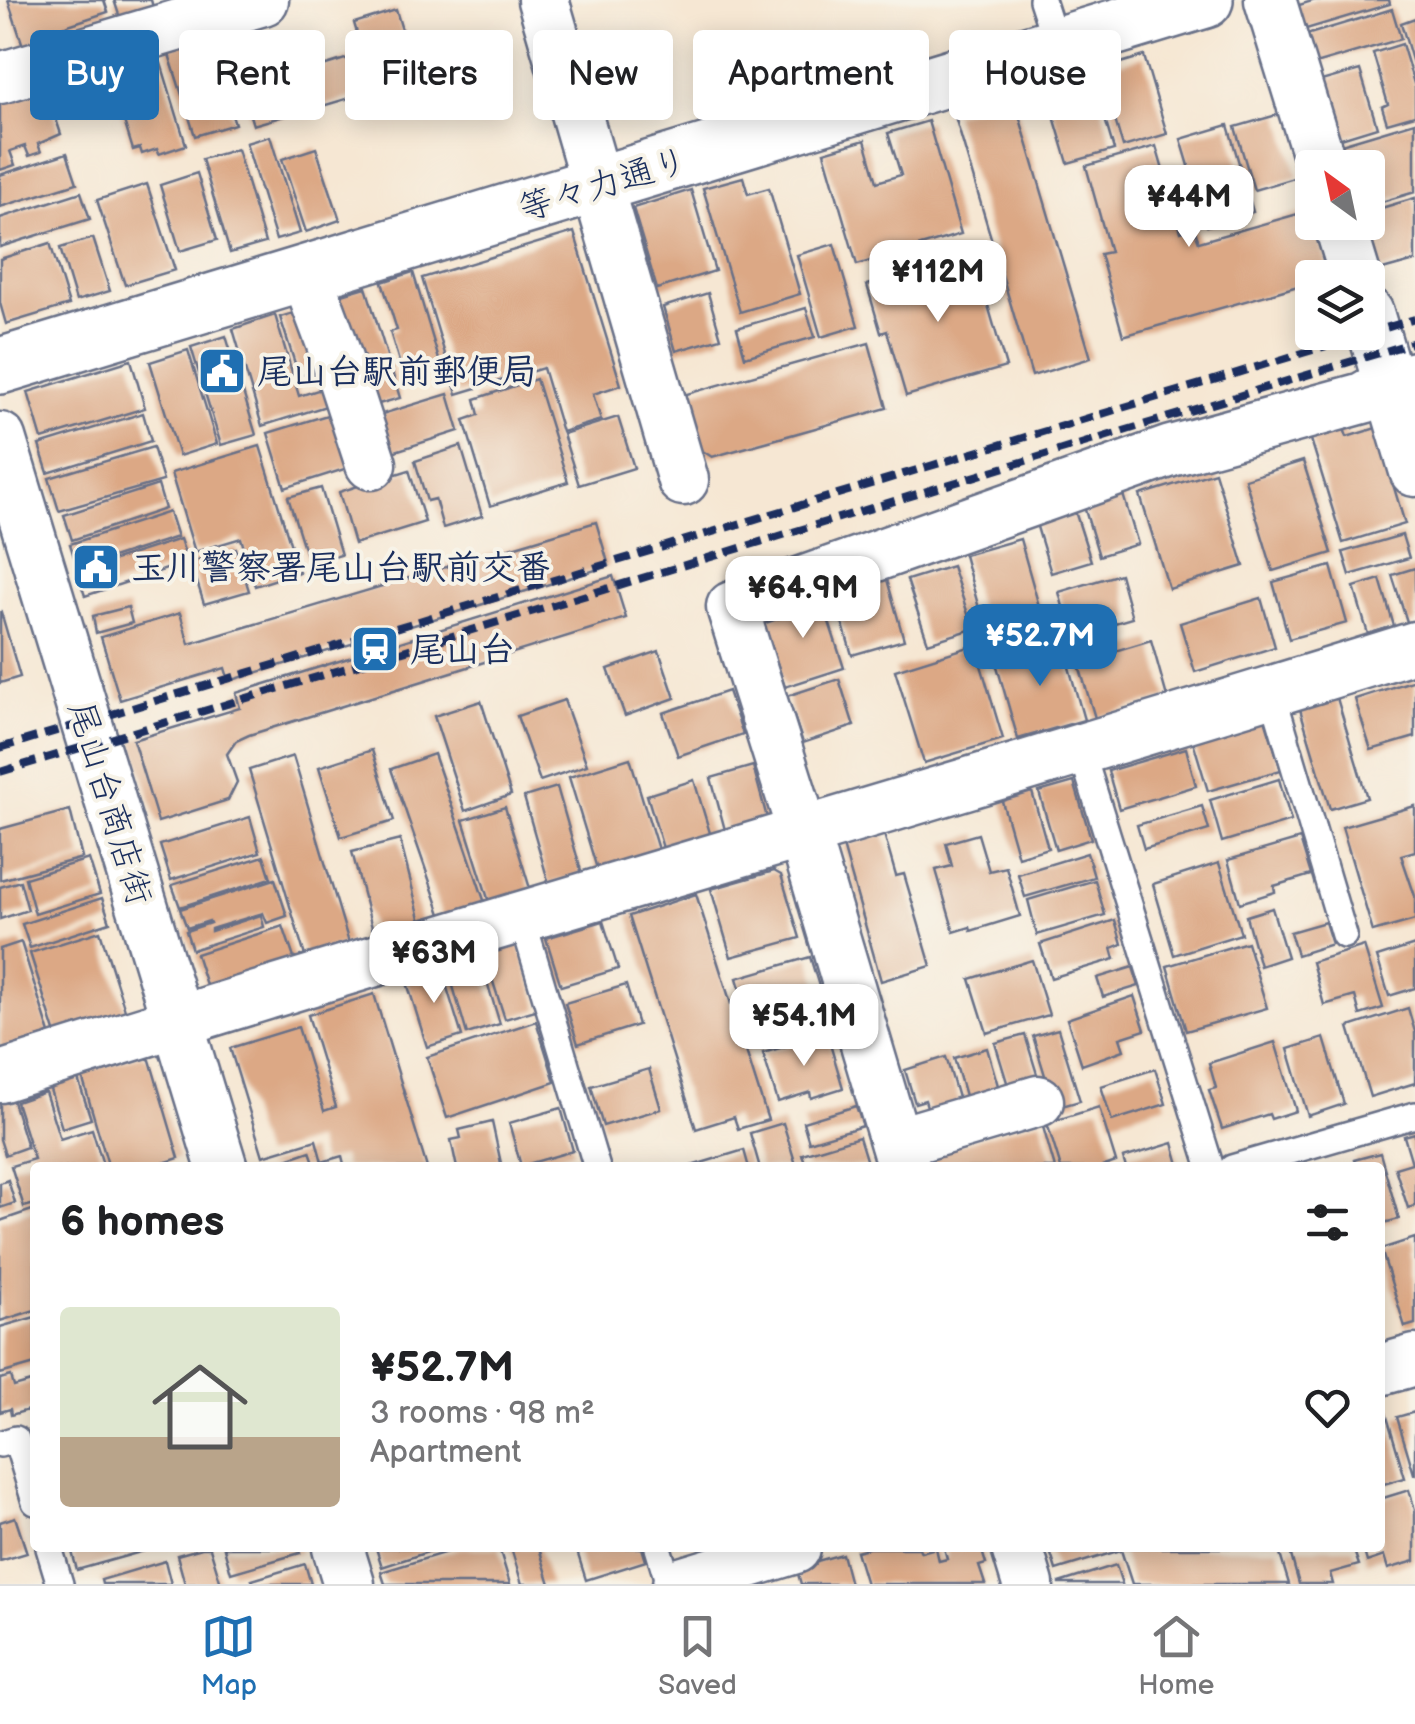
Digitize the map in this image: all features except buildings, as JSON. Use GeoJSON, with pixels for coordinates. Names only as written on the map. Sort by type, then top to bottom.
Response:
{"type":"FeatureCollection","features":[{"type":"Feature","properties":{"kind":"street"},"geometry":{"type":"LineString","coordinates":[[0,78],[263,0]]}},
{"type":"Feature","properties":{"kind":"street"},"geometry":{"type":"LineString","coordinates":[[543,0],[683,480]]}},
{"type":"Feature","properties":{"kind":"street","name":"等々力通り"},"geometry":{"type":"LineString","coordinates":[[0,366],[599,185],[1049,23],[1205,0]]}},
{"type":"Feature","properties":{"kind":"street"},"geometry":{"type":"LineString","coordinates":[[1270,0],[1316,150]]}},
{"type":"Feature","properties":{"kind":"street"},"geometry":{"type":"LineString","coordinates":[[306,274],[370,464]]}},
{"type":"Feature","properties":{"kind":"street"},"geometry":{"type":"LineString","coordinates":[[1385,346],[1402,380],[1415,471]]}},
{"type":"Feature","properties":{"kind":"street"},"geometry":{"type":"LineString","coordinates":[[1038,1100],[900,1155],[732,607],[1171,451],[1363,398],[1402,380]]}},
{"type":"Feature","properties":{"kind":"street","name":"尾山台商店街"},"geometry":{"type":"LineString","coordinates":[[0,438],[220,1162]]}},
{"type":"Feature","properties":{"kind":"street"},"geometry":{"type":"LineString","coordinates":[[0,1076],[1415,648]]}},
{"type":"Feature","properties":{"kind":"street"},"geometry":{"type":"LineString","coordinates":[[1385,1369],[1415,1360]]}},
{"type":"Feature","properties":{"kind":"street"},"geometry":{"type":"LineString","coordinates":[[339,1552],[350,1584]]}},
{"type":"Feature","properties":{"kind":"street"},"geometry":{"type":"LineString","coordinates":[[707,1580],[784,1552]]}},
{"type":"Feature","properties":{"kind":"street"},"geometry":{"type":"LineString","coordinates":[[1018,1552],[1028,1584]]}},
{"type":"Feature","properties":{"kind":"lane"},"geometry":{"type":"LineString","coordinates":[[1272,692],[1344,936]]}},
{"type":"Feature","properties":{"kind":"lane"},"geometry":{"type":"LineString","coordinates":[[1081,750],[1209,1162]]}},
{"type":"Feature","properties":{"kind":"lane"},"geometry":{"type":"LineString","coordinates":[[522,918],[595,1162]]}},
{"type":"Feature","properties":{"kind":"lane"},"geometry":{"type":"LineString","coordinates":[[1253,1162],[1415,1115]]}},
{"type":"Feature","properties":{"kind":"lane"},"geometry":{"type":"LineString","coordinates":[[0,1444],[16,1439],[30,1485]]}},
{"type":"Feature","properties":{"kind":"lane"},"geometry":{"type":"LineString","coordinates":[[50,1552],[60,1584]]}},
{"type":"Feature","properties":{"kind":"lane"},"geometry":{"type":"LineString","coordinates":[[659,1552],[669,1584]]}},
{"type":"Feature","properties":{"kind":"railway"},"geometry":{"type":"LineString","coordinates":[[0,748],[1415,319]]}},
{"type":"Feature","properties":{"kind":"railway"},"geometry":{"type":"LineString","coordinates":[[0,772],[1415,342]]}},
{"type":"Feature","properties":{"kind":"place","name":"尾山台駅前郵便局"},"geometry":{"type":"Point","coordinates":[222,371]}},
{"type":"Feature","properties":{"kind":"place","name":"玉川警察署尾山台駅前交番"},"geometry":{"type":"Point","coordinates":[96,567]}},
{"type":"Feature","properties":{"kind":"place","name":"尾山台"},"geometry":{"type":"Point","coordinates":[375,649]}}]}
